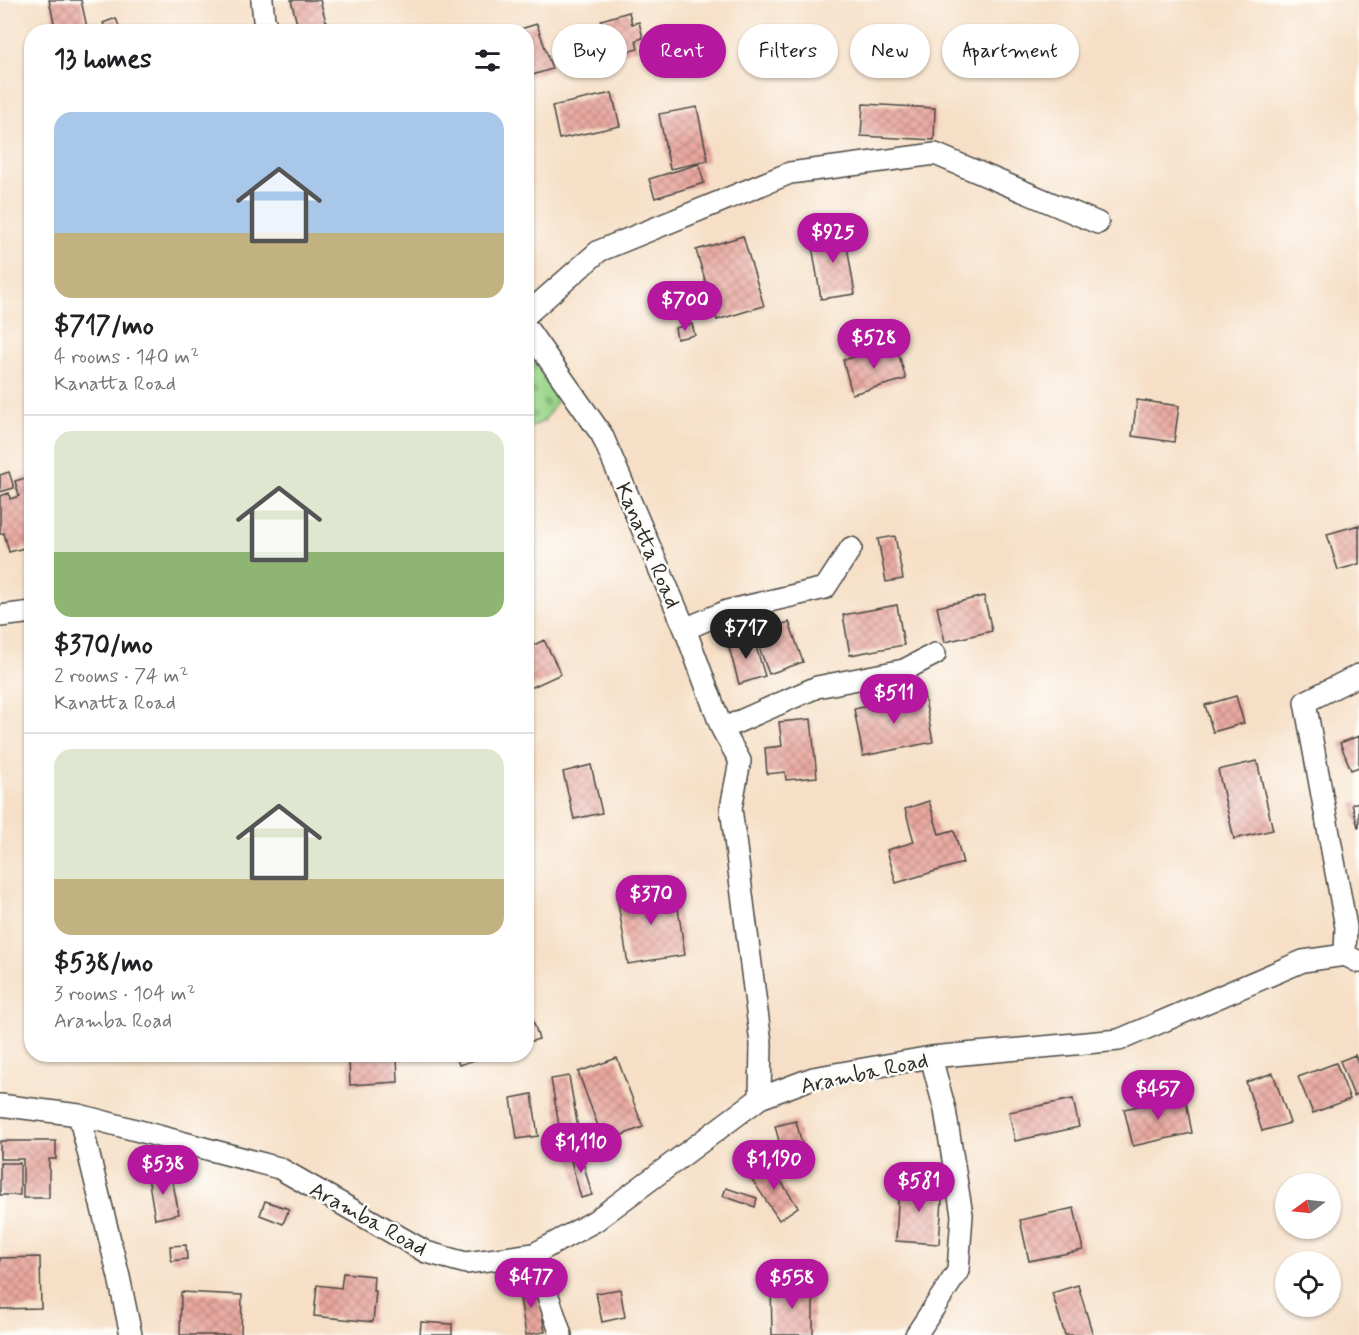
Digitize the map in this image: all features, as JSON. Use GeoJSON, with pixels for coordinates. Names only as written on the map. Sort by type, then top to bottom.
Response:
{"type":"FeatureCollection","features":[{"type":"Feature","properties":{"kind":"street"},"geometry":{"type":"LineString","coordinates":[[262,0],[266,24]]}},
{"type":"Feature","properties":{"kind":"street"},"geometry":{"type":"LineString","coordinates":[[534,308],[599,250],[790,173],[935,154],[1098,223]]}},
{"type":"Feature","properties":{"kind":"street","name":"Kanatta Road"},"geometry":{"type":"LineString","coordinates":[[534,338],[602,435],[685,629],[722,729],[740,761],[731,808],[761,1043],[760,1098]]}},
{"type":"Feature","properties":{"kind":"street"},"geometry":{"type":"LineString","coordinates":[[685,629],[727,611],[825,588],[850,548]]}},
{"type":"Feature","properties":{"kind":"street"},"geometry":{"type":"LineString","coordinates":[[0,616],[24,613]]}},
{"type":"Feature","properties":{"kind":"street"},"geometry":{"type":"LineString","coordinates":[[722,729],[817,687],[904,670],[935,654]]}},
{"type":"Feature","properties":{"kind":"street"},"geometry":{"type":"LineString","coordinates":[[1352,958],[1305,702],[1359,675]]}},
{"type":"Feature","properties":{"kind":"street","name":"Aramba Road"},"geometry":{"type":"LineString","coordinates":[[0,1105],[79,1115],[279,1168],[426,1252],[466,1263],[534,1254],[596,1221],[760,1098],[813,1078],[931,1057],[1119,1040],[1303,962],[1352,958]]}},
{"type":"Feature","properties":{"kind":"street"},"geometry":{"type":"LineString","coordinates":[[916,1335],[957,1271],[962,1215],[945,1110],[931,1057]]}},
{"type":"Feature","properties":{"kind":"street"},"geometry":{"type":"LineString","coordinates":[[79,1115],[131,1335]]}},
{"type":"Feature","properties":{"kind":"street"},"geometry":{"type":"LineString","coordinates":[[534,1254],[561,1335]]}},
{"type":"Feature","properties":{"kind":"green space"},"geometry":{"type":"Polygon","coordinates":[[[534,363],[546,367],[556,403],[544,421],[534,426],[534,363]]]}},
{"type":"Feature","properties":{"kind":"building"},"geometry":{"type":"Polygon","coordinates":[[[49,0],[81,0],[86,24],[54,24],[49,0]]]}},
{"type":"Feature","properties":{"kind":"building"},"geometry":{"type":"Polygon","coordinates":[[[291,0],[320,0],[327,24],[297,24],[291,0]]]}},
{"type":"Feature","properties":{"kind":"building"},"geometry":{"type":"Polygon","coordinates":[[[629,12],[632,24],[639,22],[640,24],[639,39],[636,40],[638,49],[627,52],[627,24],[602,24],[601,20],[629,12]]]}},
{"type":"Feature","properties":{"kind":"building"},"geometry":{"type":"Polygon","coordinates":[[[116,18],[118,24],[103,24],[116,18]]]}},
{"type":"Feature","properties":{"kind":"building"},"geometry":{"type":"Polygon","coordinates":[[[537,24],[552,69],[534,75],[534,25],[537,24]]]}},
{"type":"Feature","properties":{"kind":"building"},"geometry":{"type":"Polygon","coordinates":[[[612,93],[620,126],[559,139],[552,106],[612,93]]]}},
{"type":"Feature","properties":{"kind":"building"},"geometry":{"type":"Polygon","coordinates":[[[863,104],[935,108],[934,140],[861,136],[863,104]]]}},
{"type":"Feature","properties":{"kind":"building"},"geometry":{"type":"Polygon","coordinates":[[[697,107],[708,161],[670,169],[659,114],[697,107]]]}},
{"type":"Feature","properties":{"kind":"building"},"geometry":{"type":"Polygon","coordinates":[[[699,164],[704,183],[655,198],[649,179],[699,164]]]}},
{"type":"Feature","properties":{"kind":"building"},"geometry":{"type":"Polygon","coordinates":[[[844,228],[855,294],[821,299],[810,234],[844,228]]]}},
{"type":"Feature","properties":{"kind":"building"},"geometry":{"type":"Polygon","coordinates":[[[743,236],[764,306],[717,320],[696,250],[743,236]]]}},
{"type":"Feature","properties":{"kind":"building"},"geometry":{"type":"Polygon","coordinates":[[[692,324],[695,335],[677,339],[675,328],[692,324]]]}},
{"type":"Feature","properties":{"kind":"building"},"geometry":{"type":"Polygon","coordinates":[[[896,345],[906,379],[852,394],[843,360],[896,345]]]}},
{"type":"Feature","properties":{"kind":"building"},"geometry":{"type":"Polygon","coordinates":[[[1137,400],[1179,406],[1174,442],[1132,436],[1137,400]]]}},
{"type":"Feature","properties":{"kind":"building"},"geometry":{"type":"Polygon","coordinates":[[[9,472],[14,488],[0,492],[0,475],[9,472]]]}},
{"type":"Feature","properties":{"kind":"building"},"geometry":{"type":"Polygon","coordinates":[[[24,478],[24,548],[9,552],[4,533],[0,534],[0,496],[9,493],[10,499],[19,496],[15,481],[24,478]]]}},
{"type":"Feature","properties":{"kind":"building"},"geometry":{"type":"Polygon","coordinates":[[[1359,525],[1359,564],[1338,570],[1327,534],[1359,525]]]}},
{"type":"Feature","properties":{"kind":"building"},"geometry":{"type":"Polygon","coordinates":[[[895,536],[903,579],[886,582],[878,539],[895,536]]]}},
{"type":"Feature","properties":{"kind":"building"},"geometry":{"type":"Polygon","coordinates":[[[984,596],[992,631],[945,642],[937,607],[984,596]]]}},
{"type":"Feature","properties":{"kind":"building"},"geometry":{"type":"Polygon","coordinates":[[[897,605],[904,645],[850,655],[843,615],[897,605]]]}},
{"type":"Feature","properties":{"kind":"building"},"geometry":{"type":"Polygon","coordinates":[[[789,622],[803,662],[769,674],[754,634],[789,622]]]}},
{"type":"Feature","properties":{"kind":"building"},"geometry":{"type":"Polygon","coordinates":[[[753,637],[765,676],[739,684],[728,644],[753,637]]]}},
{"type":"Feature","properties":{"kind":"building"},"geometry":{"type":"Polygon","coordinates":[[[544,640],[561,674],[534,686],[534,645],[544,640]]]}},
{"type":"Feature","properties":{"kind":"building"},"geometry":{"type":"Polygon","coordinates":[[[924,694],[933,742],[863,756],[854,709],[924,694]]]}},
{"type":"Feature","properties":{"kind":"building"},"geometry":{"type":"Polygon","coordinates":[[[1236,696],[1244,723],[1213,732],[1205,705],[1236,696]]]}},
{"type":"Feature","properties":{"kind":"building"},"geometry":{"type":"Polygon","coordinates":[[[811,719],[817,777],[786,780],[785,772],[767,774],[765,748],[782,746],[779,722],[811,719]]]}},
{"type":"Feature","properties":{"kind":"building"},"geometry":{"type":"Polygon","coordinates":[[[1359,736],[1359,767],[1351,770],[1340,743],[1359,736]]]}},
{"type":"Feature","properties":{"kind":"building"},"geometry":{"type":"Polygon","coordinates":[[[1257,761],[1273,830],[1234,839],[1218,770],[1257,761]]]}},
{"type":"Feature","properties":{"kind":"building"},"geometry":{"type":"Polygon","coordinates":[[[591,765],[602,813],[574,819],[563,772],[591,765]]]}},
{"type":"Feature","properties":{"kind":"building"},"geometry":{"type":"Polygon","coordinates":[[[929,801],[939,834],[954,830],[963,863],[896,883],[887,850],[914,842],[905,809],[929,801]]]}},
{"type":"Feature","properties":{"kind":"building"},"geometry":{"type":"Polygon","coordinates":[[[1359,802],[1359,827],[1358,827],[1352,804],[1359,802]]]}},
{"type":"Feature","properties":{"kind":"building"},"geometry":{"type":"Polygon","coordinates":[[[675,888],[685,955],[628,964],[617,897],[675,888]]]}},
{"type":"Feature","properties":{"kind":"building"},"geometry":{"type":"Polygon","coordinates":[[[534,1023],[539,1039],[534,1041],[534,1023]]]}},
{"type":"Feature","properties":{"kind":"building"},"geometry":{"type":"Polygon","coordinates":[[[1355,1055],[1359,1067],[1359,1093],[1354,1096],[1340,1061],[1355,1055]]]}},
{"type":"Feature","properties":{"kind":"building"},"geometry":{"type":"Polygon","coordinates":[[[617,1058],[643,1127],[604,1142],[578,1072],[617,1058]]]}},
{"type":"Feature","properties":{"kind":"building"},"geometry":{"type":"Polygon","coordinates":[[[349,1062],[397,1062],[398,1082],[350,1085],[349,1062]]]}},
{"type":"Feature","properties":{"kind":"building"},"geometry":{"type":"Polygon","coordinates":[[[1336,1063],[1350,1099],[1313,1113],[1298,1077],[1336,1063]]]}},
{"type":"Feature","properties":{"kind":"building"},"geometry":{"type":"Polygon","coordinates":[[[1273,1073],[1290,1123],[1262,1131],[1246,1082],[1273,1073]]]}},
{"type":"Feature","properties":{"kind":"building"},"geometry":{"type":"Polygon","coordinates":[[[569,1076],[580,1140],[562,1143],[551,1079],[569,1076]]]}},
{"type":"Feature","properties":{"kind":"building"},"geometry":{"type":"Polygon","coordinates":[[[532,1094],[538,1136],[517,1139],[511,1098],[532,1094]]]}},
{"type":"Feature","properties":{"kind":"building"},"geometry":{"type":"Polygon","coordinates":[[[1185,1096],[1192,1133],[1133,1146],[1124,1109],[1185,1096]]]}},
{"type":"Feature","properties":{"kind":"building"},"geometry":{"type":"Polygon","coordinates":[[[1073,1099],[1079,1127],[1015,1141],[1009,1112],[1073,1099]]]}},
{"type":"Feature","properties":{"kind":"building"},"geometry":{"type":"Polygon","coordinates":[[[796,1121],[805,1155],[784,1160],[775,1126],[796,1121]]]}},
{"type":"Feature","properties":{"kind":"building"},"geometry":{"type":"Polygon","coordinates":[[[0,1141],[56,1141],[56,1159],[49,1159],[49,1198],[23,1198],[23,1159],[0,1159],[0,1141]]]}},
{"type":"Feature","properties":{"kind":"building"},"geometry":{"type":"Polygon","coordinates":[[[580,1151],[592,1195],[581,1198],[569,1153],[580,1151]]]}},
{"type":"Feature","properties":{"kind":"building"},"geometry":{"type":"Polygon","coordinates":[[[768,1162],[798,1207],[779,1220],[749,1175],[768,1162]]]}},
{"type":"Feature","properties":{"kind":"building"},"geometry":{"type":"Polygon","coordinates":[[[0,1163],[20,1163],[20,1195],[0,1195],[0,1163]]]}},
{"type":"Feature","properties":{"kind":"building"},"geometry":{"type":"Polygon","coordinates":[[[171,1173],[179,1214],[155,1219],[148,1177],[171,1173]]]}},
{"type":"Feature","properties":{"kind":"building"},"geometry":{"type":"Polygon","coordinates":[[[899,1183],[943,1186],[939,1244],[896,1241],[899,1183]]]}},
{"type":"Feature","properties":{"kind":"building"},"geometry":{"type":"Polygon","coordinates":[[[726,1188],[757,1198],[755,1207],[723,1196],[726,1188]]]}},
{"type":"Feature","properties":{"kind":"building"},"geometry":{"type":"Polygon","coordinates":[[[265,1201],[289,1209],[283,1224],[260,1215],[265,1201]]]}},
{"type":"Feature","properties":{"kind":"building"},"geometry":{"type":"Polygon","coordinates":[[[1074,1208],[1083,1250],[1029,1261],[1020,1220],[1074,1208]]]}},
{"type":"Feature","properties":{"kind":"building"},"geometry":{"type":"Polygon","coordinates":[[[186,1245],[187,1259],[171,1261],[170,1246],[186,1245]]]}},
{"type":"Feature","properties":{"kind":"building"},"geometry":{"type":"Polygon","coordinates":[[[40,1257],[41,1308],[0,1309],[0,1258],[40,1257]]]}},
{"type":"Feature","properties":{"kind":"building"},"geometry":{"type":"Polygon","coordinates":[[[343,1273],[374,1276],[373,1291],[376,1291],[373,1322],[314,1316],[317,1285],[341,1288],[343,1273]]]}},
{"type":"Feature","properties":{"kind":"building"},"geometry":{"type":"Polygon","coordinates":[[[536,1282],[545,1332],[526,1335],[518,1285],[536,1282]]]}},
{"type":"Feature","properties":{"kind":"building"},"geometry":{"type":"Polygon","coordinates":[[[813,1284],[813,1335],[772,1335],[771,1285],[813,1284]]]}},
{"type":"Feature","properties":{"kind":"building"},"geometry":{"type":"Polygon","coordinates":[[[1078,1285],[1093,1335],[1065,1335],[1052,1293],[1078,1285]]]}},
{"type":"Feature","properties":{"kind":"building"},"geometry":{"type":"Polygon","coordinates":[[[620,1289],[625,1317],[602,1322],[596,1293],[620,1289]]]}},
{"type":"Feature","properties":{"kind":"building"},"geometry":{"type":"Polygon","coordinates":[[[181,1292],[242,1295],[241,1335],[180,1335],[181,1292]]]}},
{"type":"Feature","properties":{"kind":"building"},"geometry":{"type":"Polygon","coordinates":[[[421,1322],[452,1324],[452,1335],[420,1335],[421,1322]]]}}]}
